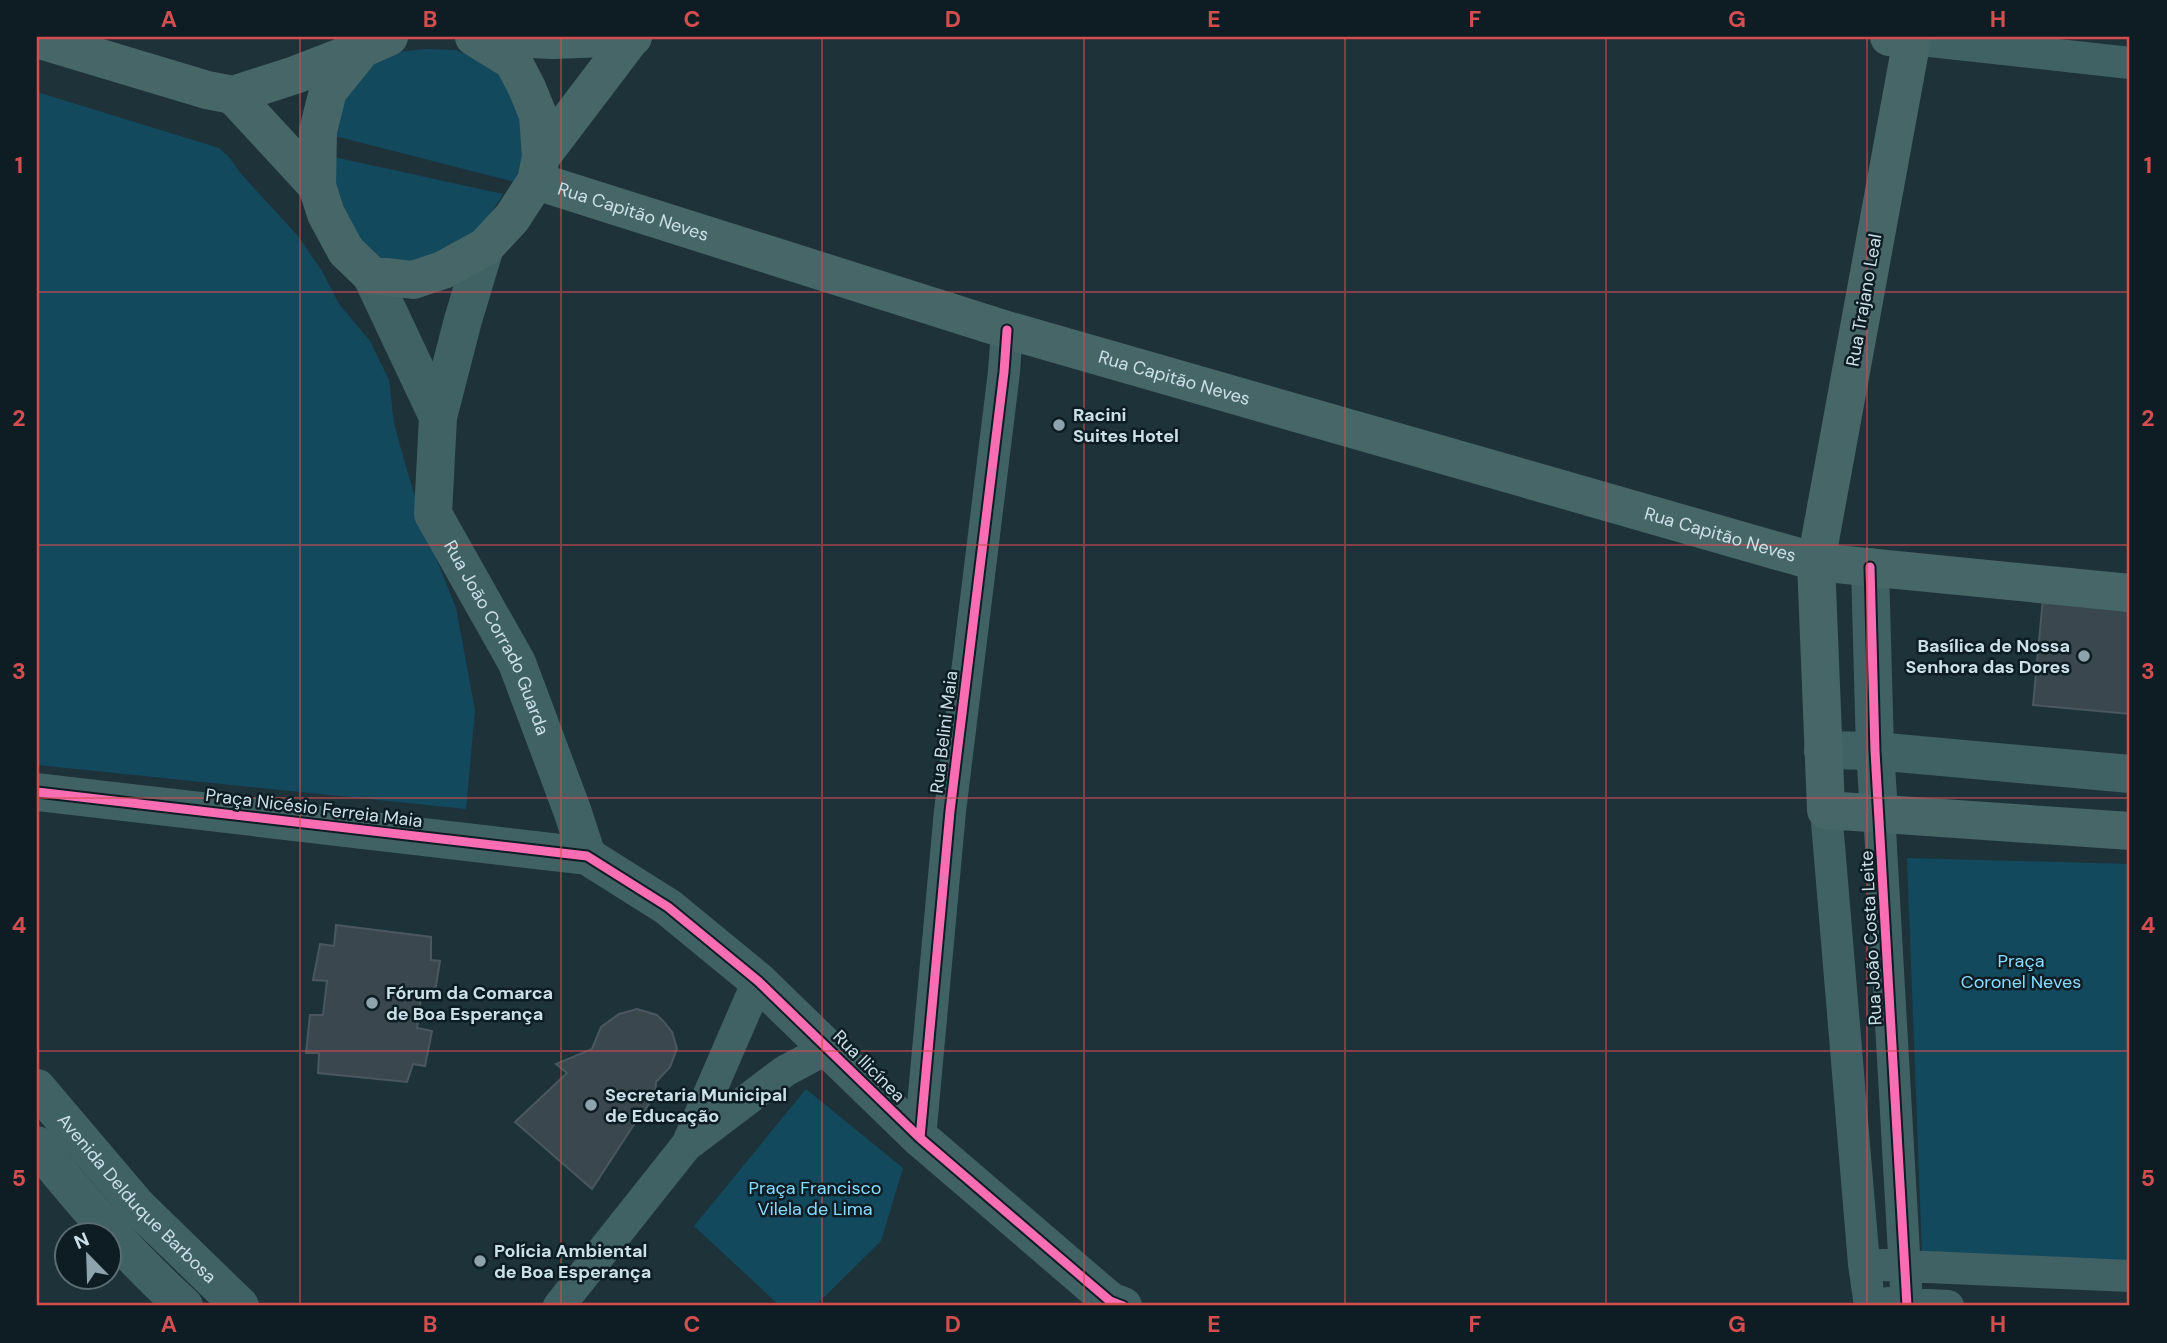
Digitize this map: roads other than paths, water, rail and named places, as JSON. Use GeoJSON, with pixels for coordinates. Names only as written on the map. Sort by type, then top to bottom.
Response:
{"type":"FeatureCollection","features":[{"type":"Feature","properties":{"kind":"main road"},"geometry":{"type":"LineString","coordinates":[[474,37],[513,61],[538,115],[538,169]]}},
{"type":"Feature","properties":{"kind":"main road"},"geometry":{"type":"LineString","coordinates":[[482,37],[553,40],[633,37]]}},
{"type":"Feature","properties":{"kind":"main road"},"geometry":{"type":"LineString","coordinates":[[375,43],[328,91],[318,131],[317,186],[326,215],[346,251],[371,275],[413,280],[443,270],[485,247],[512,218],[538,169],[633,37]]}},
{"type":"Feature","properties":{"kind":"main road","name":"Rua Trajano Leal"},"geometry":{"type":"LineString","coordinates":[[1816,562],[1905,37]]}},
{"type":"Feature","properties":{"kind":"main road"},"geometry":{"type":"LineString","coordinates":[[37,39],[207,90],[233,95],[295,75],[375,43]]}},
{"type":"Feature","properties":{"kind":"main road"},"geometry":{"type":"LineString","coordinates":[[233,95],[317,186]]}},
{"type":"Feature","properties":{"kind":"main road","name":"Rua Capitão Neves"},"geometry":{"type":"LineString","coordinates":[[538,169],[1007,330],[1816,562]]}},
{"type":"Feature","properties":{"kind":"main road"},"geometry":{"type":"LineString","coordinates":[[1816,562],[2130,593]]}},
{"type":"Feature","properties":{"kind":"main road","name":"Rua João Costa Leite"},"geometry":{"type":"LineString","coordinates":[[1816,562],[1826,810]]}},
{"type":"Feature","properties":{"kind":"main road"},"geometry":{"type":"LineString","coordinates":[[1826,810],[2130,831]]}},
{"type":"Feature","properties":{"kind":"street"},"geometry":{"type":"LineString","coordinates":[[1905,37],[2130,63]]}},
{"type":"Feature","properties":{"kind":"street","name":"Rua João Corrado Guarda"},"geometry":{"type":"LineString","coordinates":[[485,247],[438,417],[433,514],[517,663],[587,856]]}},
{"type":"Feature","properties":{"kind":"street","name":"Rua João Corrado Guarda"},"geometry":{"type":"LineString","coordinates":[[371,275],[438,417]]}},
{"type":"Feature","properties":{"kind":"street","name":"Rua Belini Maia"},"geometry":{"type":"LineString","coordinates":[[920,1138],[950,811],[1007,330]]}},
{"type":"Feature","properties":{"kind":"street","name":"Rua João Costa Leite"},"geometry":{"type":"LineString","coordinates":[[1870,567],[1875,751],[1907,1305]]}},
{"type":"Feature","properties":{"kind":"street"},"geometry":{"type":"LineString","coordinates":[[1823,750],[1875,751],[2130,774]]}},
{"type":"Feature","properties":{"kind":"street","name":"Praça Nicésio Ferreia Maia"},"geometry":{"type":"LineString","coordinates":[[37,792],[587,856]]}},
{"type":"Feature","properties":{"kind":"street","name":"Rua João Costa Leite"},"geometry":{"type":"LineString","coordinates":[[1826,810],[1864,1264],[1870,1304]]}},
{"type":"Feature","properties":{"kind":"street","name":"Rua Ilicínea"},"geometry":{"type":"LineString","coordinates":[[587,856],[668,906],[758,981],[920,1138],[1113,1305]]}},
{"type":"Feature","properties":{"kind":"street"},"geometry":{"type":"LineString","coordinates":[[686,1146],[758,981]]}},
{"type":"Feature","properties":{"kind":"street"},"geometry":{"type":"LineString","coordinates":[[559,1306],[686,1146],[785,1071],[828,1048]]}},
{"type":"Feature","properties":{"kind":"street","name":"Avenida Delduque Barbosa"},"geometry":{"type":"LineString","coordinates":[[37,1088],[138,1207],[240,1306]]}},
{"type":"Feature","properties":{"kind":"street"},"geometry":{"type":"LineString","coordinates":[[37,1145],[68,1185],[151,1276],[184,1306]]}},
{"type":"Feature","properties":{"kind":"street"},"geometry":{"type":"LineString","coordinates":[[1864,1264],[2130,1276]]}},
{"type":"Feature","properties":{"kind":"street"},"geometry":{"type":"LineString","coordinates":[[1870,1304],[1948,1306]]}},
{"type":"Feature","properties":{"kind":"place","name":"Racini Suites Hotel"},"geometry":{"type":"Point","coordinates":[1059,425]}},
{"type":"Feature","properties":{"kind":"place","name":"Basílica de Nossa Senhora das Dores"},"geometry":{"type":"Point","coordinates":[2084,656]}},
{"type":"Feature","properties":{"kind":"place","name":"Fórum da Comarca de Boa Esperança"},"geometry":{"type":"Point","coordinates":[372,1003]}},
{"type":"Feature","properties":{"kind":"place","name":"Secretaria Municipal de Educação"},"geometry":{"type":"Point","coordinates":[591,1105]}},
{"type":"Feature","properties":{"kind":"place","name":"Polícia Ambiental de Boa Esperança"},"geometry":{"type":"Point","coordinates":[480,1261]}},
{"type":"Feature","properties":{"kind":"park label","name":"Praça Coronel Neves"},"geometry":{"type":"Point","coordinates":[2021,971]}},
{"type":"Feature","properties":{"kind":"park label","name":"Praça Francisco Vilela de Lima"},"geometry":{"type":"Point","coordinates":[815,1198]}}]}
